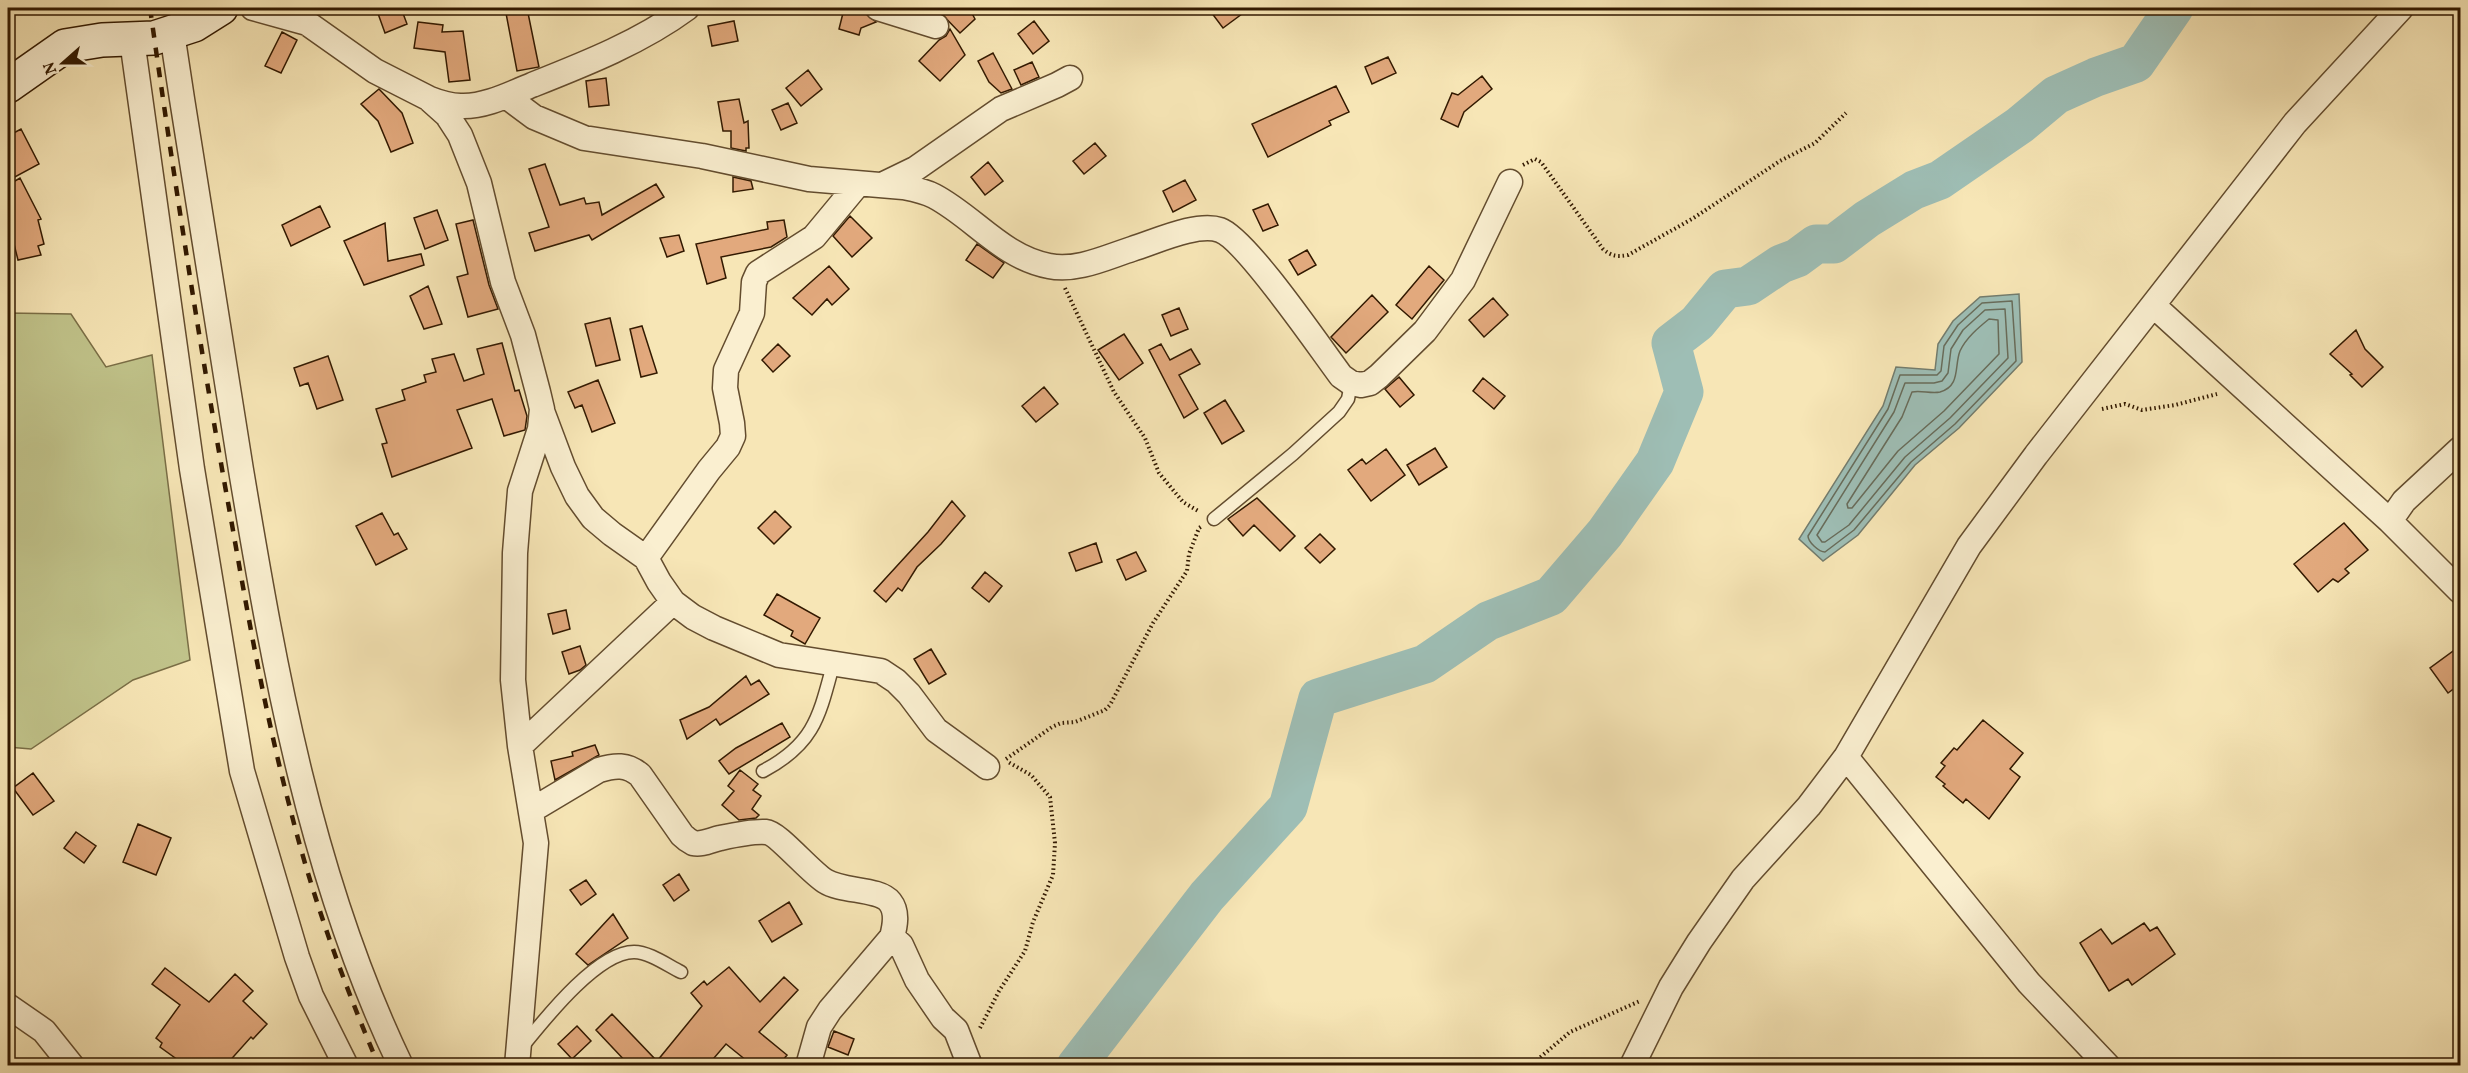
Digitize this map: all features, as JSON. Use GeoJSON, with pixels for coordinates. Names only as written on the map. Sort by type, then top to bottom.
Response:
{"type":"FeatureCollection","features":[{"type":"Feature","properties":{"kind":"street"},"geometry":{"type":"LineString","coordinates":[[9,77],[65,46],[102,40],[154,38],[194,25],[221,8]]}},
{"type":"Feature","properties":{"kind":"street"},"geometry":{"type":"LineString","coordinates":[[253,8],[307,22],[375,70],[428,99],[447,115],[471,159],[503,282],[523,335],[542,409],[563,467],[577,496],[592,518],[646,558],[673,602],[693,617],[714,628],[779,655],[881,671],[909,694],[936,730],[987,767]]}},
{"type":"Feature","properties":{"kind":"street"},"geometry":{"type":"LineString","coordinates":[[428,99],[462,106],[506,96],[640,38],[687,8]]}},
{"type":"Feature","properties":{"kind":"street"},"geometry":{"type":"LineString","coordinates":[[878,8],[936,26]]}},
{"type":"Feature","properties":{"kind":"street"},"geometry":{"type":"LineString","coordinates":[[1632,1065],[1671,987],[1743,879],[1809,806],[1846,757],[1969,546],[2073,408],[2295,123],[2401,8]]}},
{"type":"Feature","properties":{"kind":"street"},"geometry":{"type":"LineString","coordinates":[[172,33],[202,232],[259,577],[287,722],[339,913],[364,983],[401,1065]]}},
{"type":"Feature","properties":{"kind":"street"},"geometry":{"type":"LineString","coordinates":[[132,40],[192,469],[242,771],[297,957],[311,996],[345,1065]]}},
{"type":"Feature","properties":{"kind":"street"},"geometry":{"type":"LineString","coordinates":[[882,185],[915,169],[1002,109],[1057,86],[1070,78]]}},
{"type":"Feature","properties":{"kind":"street"},"geometry":{"type":"LineString","coordinates":[[506,96],[534,117],[584,138],[702,156],[809,179],[903,187],[932,195],[1014,254],[1033,263],[1052,267],[1092,262],[1187,231],[1205,228],[1220,230],[1234,238],[1253,260],[1341,376],[1351,383],[1361,385],[1370,383],[1379,376],[1425,331],[1463,280],[1510,182]]}},
{"type":"Feature","properties":{"kind":"street"},"geometry":{"type":"LineString","coordinates":[[646,558],[728,447],[733,436],[724,388],[726,370],[752,313],[754,282],[758,273],[814,237],[858,184]]}},
{"type":"Feature","properties":{"kind":"street"},"geometry":{"type":"LineString","coordinates":[[2154,306],[2390,521],[2460,591]]}},
{"type":"Feature","properties":{"kind":"street"},"geometry":{"type":"LineString","coordinates":[[517,1059],[536,843],[520,746],[513,653],[516,520],[520,490],[540,429],[542,409]]}},
{"type":"Feature","properties":{"kind":"street"},"geometry":{"type":"LineString","coordinates":[[2390,521],[2404,501],[2460,449]]}},
{"type":"Feature","properties":{"kind":"street"},"geometry":{"type":"LineString","coordinates":[[520,746],[673,602]]}},
{"type":"Feature","properties":{"kind":"street"},"geometry":{"type":"LineString","coordinates":[[1846,757],[2029,983],[2108,1065]]}},
{"type":"Feature","properties":{"kind":"street"},"geometry":{"type":"LineString","coordinates":[[531,810],[599,770],[611,766],[623,766],[633,769],[640,775],[682,835],[688,840],[701,843],[719,838],[768,832],[778,837],[810,871],[828,883],[846,890],[880,894],[890,901],[895,912],[892,937],[830,1010],[819,1027],[808,1065]]}},
{"type":"Feature","properties":{"kind":"street"},"geometry":{"type":"LineString","coordinates":[[892,937],[901,945],[917,980],[943,1018],[956,1030],[969,1062]]}},
{"type":"Feature","properties":{"kind":"street"},"geometry":{"type":"LineString","coordinates":[[8,1006],[44,1031],[72,1065]]}},
{"type":"Feature","properties":{"kind":"lane"},"geometry":{"type":"LineString","coordinates":[[1214,519],[1293,454],[1339,412],[1348,399],[1351,383]]}},
{"type":"Feature","properties":{"kind":"lane"},"geometry":{"type":"LineString","coordinates":[[763,771],[786,759],[805,739],[820,714],[832,665]]}},
{"type":"Feature","properties":{"kind":"lane"},"geometry":{"type":"LineString","coordinates":[[517,1059],[552,1010],[582,981],[608,961],[625,953],[636,952],[681,972]]}},
{"type":"Feature","properties":{"kind":"path"},"geometry":{"type":"LineString","coordinates":[[1510,182],[1520,167],[1529,161],[1535,159],[1541,162],[1603,249],[1609,255],[1618,257],[1628,255],[1692,219],[1780,161],[1815,143],[1846,113]]}},
{"type":"Feature","properties":{"kind":"path"},"geometry":{"type":"LineString","coordinates":[[1052,267],[1068,293],[1114,392],[1145,438],[1159,473],[1183,502],[1214,519]]}},
{"type":"Feature","properties":{"kind":"path"},"geometry":{"type":"LineString","coordinates":[[2073,408],[2088,414],[2125,404],[2142,410],[2175,405],[2244,388]]}},
{"type":"Feature","properties":{"kind":"path"},"geometry":{"type":"LineString","coordinates":[[969,1062],[984,1017],[1025,951],[1033,922],[1053,875],[1055,843],[1050,797],[1031,776],[1004,760],[1016,754],[1052,726],[1075,722],[1105,710],[1110,705],[1153,623],[1187,571],[1189,554],[1199,528],[1214,519]]}},
{"type":"Feature","properties":{"kind":"path"},"geometry":{"type":"LineString","coordinates":[[1530,1065],[1570,1032],[1671,987]]}},
{"type":"Feature","properties":{"kind":"green space"},"geometry":{"type":"Polygon","coordinates":[[[8,313],[71,314],[106,367],[152,355],[190,660],[133,680],[31,749],[8,747],[8,313]]]}},
{"type":"Feature","properties":{"kind":"water"},"geometry":{"type":"Polygon","coordinates":[[[2019,294],[2022,362],[1959,428],[1915,465],[1858,535],[1823,561],[1799,539],[1883,406],[1896,367],[1935,370],[1938,344],[1953,321],[1980,297],[2019,294]]]}},
{"type":"Feature","properties":{"kind":"building"},"geometry":{"type":"Polygon","coordinates":[[[376,8],[401,8],[407,24],[385,33],[376,8]]]}},
{"type":"Feature","properties":{"kind":"building"},"geometry":{"type":"Polygon","coordinates":[[[505,8],[527,8],[539,67],[517,71],[505,8]]]}},
{"type":"Feature","properties":{"kind":"building"},"geometry":{"type":"Polygon","coordinates":[[[936,8],[969,8],[975,19],[960,33],[936,8]]]}},
{"type":"Feature","properties":{"kind":"building"},"geometry":{"type":"Polygon","coordinates":[[[1208,8],[1250,8],[1223,28],[1208,8]]]}},
{"type":"Feature","properties":{"kind":"building"},"geometry":{"type":"Polygon","coordinates":[[[844,9],[866,14],[876,22],[861,28],[859,35],[839,29],[844,9]]]}},
{"type":"Feature","properties":{"kind":"building"},"geometry":{"type":"Polygon","coordinates":[[[734,21],[738,41],[712,46],[708,26],[734,21]]]}},
{"type":"Feature","properties":{"kind":"building"},"geometry":{"type":"Polygon","coordinates":[[[1034,21],[1049,41],[1033,54],[1018,34],[1034,21]]]}},
{"type":"Feature","properties":{"kind":"building"},"geometry":{"type":"Polygon","coordinates":[[[418,22],[443,25],[442,32],[463,31],[470,80],[449,82],[445,52],[414,48],[418,22]]]}},
{"type":"Feature","properties":{"kind":"building"},"geometry":{"type":"Polygon","coordinates":[[[950,29],[965,55],[940,81],[919,61],[939,40],[946,36],[950,29]]]}},
{"type":"Feature","properties":{"kind":"building"},"geometry":{"type":"Polygon","coordinates":[[[282,32],[297,40],[281,73],[265,66],[282,32]]]}},
{"type":"Feature","properties":{"kind":"building"},"geometry":{"type":"Polygon","coordinates":[[[993,53],[1012,89],[1001,93],[989,82],[978,61],[993,53]]]}},
{"type":"Feature","properties":{"kind":"building"},"geometry":{"type":"Polygon","coordinates":[[[1388,57],[1396,73],[1372,84],[1365,67],[1388,57]]]}},
{"type":"Feature","properties":{"kind":"building"},"geometry":{"type":"Polygon","coordinates":[[[1032,62],[1039,77],[1021,85],[1014,70],[1032,62]]]}},
{"type":"Feature","properties":{"kind":"building"},"geometry":{"type":"Polygon","coordinates":[[[808,70],[822,89],[801,106],[786,88],[808,70]]]}},
{"type":"Feature","properties":{"kind":"building"},"geometry":{"type":"Polygon","coordinates":[[[1482,76],[1492,89],[1464,112],[1458,127],[1441,119],[1452,93],[1458,95],[1482,76]]]}},
{"type":"Feature","properties":{"kind":"building"},"geometry":{"type":"Polygon","coordinates":[[[606,78],[609,105],[589,107],[586,81],[606,78]]]}},
{"type":"Feature","properties":{"kind":"building"},"geometry":{"type":"Polygon","coordinates":[[[1336,86],[1349,112],[1329,121],[1331,125],[1268,157],[1252,124],[1336,86]]]}},
{"type":"Feature","properties":{"kind":"building"},"geometry":{"type":"Polygon","coordinates":[[[379,89],[402,113],[413,143],[391,152],[378,121],[361,104],[379,89]]]}},
{"type":"Feature","properties":{"kind":"building"},"geometry":{"type":"Polygon","coordinates":[[[739,99],[744,123],[748,121],[749,148],[746,148],[746,151],[731,148],[731,131],[723,131],[718,102],[739,99]]]}},
{"type":"Feature","properties":{"kind":"building"},"geometry":{"type":"Polygon","coordinates":[[[788,103],[797,123],[781,130],[772,110],[788,103]]]}},
{"type":"Feature","properties":{"kind":"building"},"geometry":{"type":"Polygon","coordinates":[[[21,129],[39,164],[13,178],[8,167],[8,136],[21,129]]]}},
{"type":"Feature","properties":{"kind":"building"},"geometry":{"type":"Polygon","coordinates":[[[1095,143],[1106,156],[1084,174],[1073,161],[1095,143]]]}},
{"type":"Feature","properties":{"kind":"building"},"geometry":{"type":"Polygon","coordinates":[[[988,162],[1003,181],[985,195],[971,177],[988,162]]]}},
{"type":"Feature","properties":{"kind":"building"},"geometry":{"type":"Polygon","coordinates":[[[545,164],[560,205],[584,198],[586,204],[599,202],[602,215],[656,184],[664,197],[592,240],[589,235],[535,251],[529,233],[549,227],[529,169],[545,164]]]}},
{"type":"Feature","properties":{"kind":"building"},"geometry":{"type":"Polygon","coordinates":[[[733,177],[751,181],[753,189],[733,192],[733,177]]]}},
{"type":"Feature","properties":{"kind":"building"},"geometry":{"type":"Polygon","coordinates":[[[20,178],[41,219],[38,220],[44,244],[38,246],[41,255],[18,260],[8,220],[8,185],[20,178]]]}},
{"type":"Feature","properties":{"kind":"building"},"geometry":{"type":"Polygon","coordinates":[[[1185,180],[1196,200],[1173,212],[1163,191],[1185,180]]]}},
{"type":"Feature","properties":{"kind":"building"},"geometry":{"type":"Polygon","coordinates":[[[1268,204],[1278,225],[1263,231],[1253,210],[1268,204]]]}},
{"type":"Feature","properties":{"kind":"building"},"geometry":{"type":"Polygon","coordinates":[[[320,206],[330,227],[291,246],[282,225],[320,206]]]}},
{"type":"Feature","properties":{"kind":"building"},"geometry":{"type":"Polygon","coordinates":[[[437,210],[448,240],[425,249],[414,218],[437,210]]]}},
{"type":"Feature","properties":{"kind":"building"},"geometry":{"type":"Polygon","coordinates":[[[850,216],[872,238],[852,257],[833,236],[850,216]]]}},
{"type":"Feature","properties":{"kind":"building"},"geometry":{"type":"Polygon","coordinates":[[[473,220],[489,285],[498,309],[468,317],[457,277],[468,274],[456,224],[473,220]]]}},
{"type":"Feature","properties":{"kind":"building"},"geometry":{"type":"Polygon","coordinates":[[[784,220],[787,237],[771,247],[721,257],[726,278],[707,284],[696,244],[768,229],[767,222],[784,220]]]}},
{"type":"Feature","properties":{"kind":"building"},"geometry":{"type":"Polygon","coordinates":[[[385,223],[388,261],[421,254],[424,265],[364,285],[344,241],[385,223]]]}},
{"type":"Feature","properties":{"kind":"building"},"geometry":{"type":"Polygon","coordinates":[[[679,235],[684,251],[667,257],[660,238],[679,235]]]}},
{"type":"Feature","properties":{"kind":"building"},"geometry":{"type":"Polygon","coordinates":[[[977,244],[1004,263],[993,278],[966,260],[977,244]]]}},
{"type":"Feature","properties":{"kind":"building"},"geometry":{"type":"Polygon","coordinates":[[[1307,250],[1316,265],[1298,275],[1289,260],[1307,250]]]}},
{"type":"Feature","properties":{"kind":"building"},"geometry":{"type":"Polygon","coordinates":[[[829,266],[849,289],[832,305],[827,299],[812,315],[793,298],[829,266]]]}},
{"type":"Feature","properties":{"kind":"building"},"geometry":{"type":"Polygon","coordinates":[[[1429,266],[1444,280],[1412,319],[1396,305],[1429,266]]]}},
{"type":"Feature","properties":{"kind":"building"},"geometry":{"type":"Polygon","coordinates":[[[428,286],[442,324],[424,329],[410,296],[428,286]]]}},
{"type":"Feature","properties":{"kind":"building"},"geometry":{"type":"Polygon","coordinates":[[[1372,295],[1388,312],[1346,353],[1331,337],[1372,295]]]}},
{"type":"Feature","properties":{"kind":"building"},"geometry":{"type":"Polygon","coordinates":[[[1493,298],[1508,315],[1484,337],[1469,320],[1493,298]]]}},
{"type":"Feature","properties":{"kind":"building"},"geometry":{"type":"Polygon","coordinates":[[[1179,308],[1188,329],[1171,336],[1162,315],[1179,308]]]}},
{"type":"Feature","properties":{"kind":"building"},"geometry":{"type":"Polygon","coordinates":[[[610,318],[620,360],[596,366],[585,324],[610,318]]]}},
{"type":"Feature","properties":{"kind":"building"},"geometry":{"type":"Polygon","coordinates":[[[642,326],[657,373],[641,377],[630,329],[642,326]]]}},
{"type":"Feature","properties":{"kind":"building"},"geometry":{"type":"Polygon","coordinates":[[[2356,330],[2365,349],[2383,367],[2362,387],[2350,375],[2352,374],[2330,354],[2356,330]]]}},
{"type":"Feature","properties":{"kind":"building"},"geometry":{"type":"Polygon","coordinates":[[[1124,334],[1143,363],[1119,380],[1098,350],[1124,334]]]}},
{"type":"Feature","properties":{"kind":"building"},"geometry":{"type":"Polygon","coordinates":[[[502,343],[515,391],[519,390],[527,416],[525,430],[504,436],[492,399],[457,410],[472,448],[392,477],[382,444],[387,443],[376,409],[405,400],[402,390],[426,382],[424,375],[436,372],[432,359],[454,354],[464,381],[484,374],[477,349],[502,343]]]}},
{"type":"Feature","properties":{"kind":"building"},"geometry":{"type":"Polygon","coordinates":[[[778,344],[790,356],[773,372],[762,360],[778,344]]]}},
{"type":"Feature","properties":{"kind":"building"},"geometry":{"type":"Polygon","coordinates":[[[1161,344],[1170,360],[1191,349],[1200,364],[1179,375],[1198,409],[1184,418],[1149,350],[1161,344]]]}},
{"type":"Feature","properties":{"kind":"building"},"geometry":{"type":"Polygon","coordinates":[[[328,356],[343,400],[317,409],[308,383],[300,386],[294,368],[328,356]]]}},
{"type":"Feature","properties":{"kind":"building"},"geometry":{"type":"Polygon","coordinates":[[[1399,377],[1414,395],[1400,407],[1385,389],[1399,377]]]}},
{"type":"Feature","properties":{"kind":"building"},"geometry":{"type":"Polygon","coordinates":[[[1483,378],[1505,396],[1494,409],[1473,391],[1483,378]]]}},
{"type":"Feature","properties":{"kind":"building"},"geometry":{"type":"Polygon","coordinates":[[[598,380],[615,423],[592,432],[582,405],[575,408],[568,392],[598,380]]]}},
{"type":"Feature","properties":{"kind":"building"},"geometry":{"type":"Polygon","coordinates":[[[1044,387],[1058,404],[1036,422],[1022,406],[1044,387]]]}},
{"type":"Feature","properties":{"kind":"building"},"geometry":{"type":"Polygon","coordinates":[[[1225,400],[1244,431],[1222,444],[1204,413],[1225,400]]]}},
{"type":"Feature","properties":{"kind":"building"},"geometry":{"type":"Polygon","coordinates":[[[1435,448],[1447,467],[1419,485],[1407,465],[1435,448]]]}},
{"type":"Feature","properties":{"kind":"building"},"geometry":{"type":"Polygon","coordinates":[[[1386,449],[1405,475],[1371,501],[1348,470],[1362,459],[1366,464],[1386,449]]]}},
{"type":"Feature","properties":{"kind":"building"},"geometry":{"type":"Polygon","coordinates":[[[1257,498],[1295,536],[1280,551],[1254,525],[1243,536],[1228,519],[1257,498]]]}},
{"type":"Feature","properties":{"kind":"building"},"geometry":{"type":"Polygon","coordinates":[[[952,501],[965,516],[917,567],[902,591],[898,588],[886,602],[874,591],[928,532],[952,501]]]}},
{"type":"Feature","properties":{"kind":"building"},"geometry":{"type":"Polygon","coordinates":[[[775,511],[791,527],[774,544],[758,528],[775,511]]]}},
{"type":"Feature","properties":{"kind":"building"},"geometry":{"type":"Polygon","coordinates":[[[382,513],[394,535],[398,533],[407,549],[376,565],[356,526],[382,513]]]}},
{"type":"Feature","properties":{"kind":"building"},"geometry":{"type":"Polygon","coordinates":[[[2344,523],[2368,550],[2345,569],[2349,573],[2338,582],[2333,579],[2318,592],[2294,564],[2344,523]]]}},
{"type":"Feature","properties":{"kind":"building"},"geometry":{"type":"Polygon","coordinates":[[[1320,534],[1335,549],[1320,563],[1305,548],[1320,534]]]}},
{"type":"Feature","properties":{"kind":"building"},"geometry":{"type":"Polygon","coordinates":[[[1096,543],[1102,562],[1076,571],[1069,553],[1096,543]]]}},
{"type":"Feature","properties":{"kind":"building"},"geometry":{"type":"Polygon","coordinates":[[[1136,552],[1146,571],[1126,580],[1117,560],[1136,552]]]}},
{"type":"Feature","properties":{"kind":"building"},"geometry":{"type":"Polygon","coordinates":[[[985,572],[1002,586],[989,602],[972,588],[985,572]]]}},
{"type":"Feature","properties":{"kind":"building"},"geometry":{"type":"Polygon","coordinates":[[[777,594],[820,618],[805,644],[791,636],[793,631],[764,615],[777,594]]]}},
{"type":"Feature","properties":{"kind":"building"},"geometry":{"type":"Polygon","coordinates":[[[566,610],[570,629],[553,634],[548,614],[566,610]]]}},
{"type":"Feature","properties":{"kind":"building"},"geometry":{"type":"Polygon","coordinates":[[[580,646],[586,665],[569,674],[562,652],[580,646]]]}},
{"type":"Feature","properties":{"kind":"building"},"geometry":{"type":"Polygon","coordinates":[[[2460,646],[2460,684],[2448,693],[2430,668],[2460,646]]]}},
{"type":"Feature","properties":{"kind":"building"},"geometry":{"type":"Polygon","coordinates":[[[931,649],[946,674],[929,684],[914,659],[931,649]]]}},
{"type":"Feature","properties":{"kind":"building"},"geometry":{"type":"Polygon","coordinates":[[[746,676],[751,685],[759,680],[769,694],[720,725],[716,719],[687,739],[680,720],[709,707],[746,676]]]}},
{"type":"Feature","properties":{"kind":"building"},"geometry":{"type":"Polygon","coordinates":[[[1983,720],[2023,753],[2010,769],[2020,777],[1989,819],[1966,799],[1963,803],[1936,777],[1945,766],[1941,763],[1954,748],[1957,750],[1983,720]]]}},
{"type":"Feature","properties":{"kind":"building"},"geometry":{"type":"Polygon","coordinates":[[[782,723],[790,737],[729,774],[719,761],[736,748],[782,723]]]}},
{"type":"Feature","properties":{"kind":"building"},"geometry":{"type":"Polygon","coordinates":[[[595,745],[599,755],[555,780],[551,761],[573,756],[572,752],[595,745]]]}},
{"type":"Feature","properties":{"kind":"building"},"geometry":{"type":"Polygon","coordinates":[[[740,770],[758,784],[753,790],[761,796],[752,809],[759,815],[756,818],[739,820],[722,805],[734,791],[728,786],[740,770]]]}},
{"type":"Feature","properties":{"kind":"building"},"geometry":{"type":"Polygon","coordinates":[[[33,773],[54,801],[33,815],[13,788],[33,773]]]}},
{"type":"Feature","properties":{"kind":"building"},"geometry":{"type":"Polygon","coordinates":[[[138,824],[171,838],[156,875],[123,862],[138,824]]]}},
{"type":"Feature","properties":{"kind":"building"},"geometry":{"type":"Polygon","coordinates":[[[76,832],[96,846],[84,863],[64,848],[76,832]]]}},
{"type":"Feature","properties":{"kind":"building"},"geometry":{"type":"Polygon","coordinates":[[[679,874],[689,890],[674,901],[663,885],[679,874]]]}},
{"type":"Feature","properties":{"kind":"building"},"geometry":{"type":"Polygon","coordinates":[[[586,880],[596,894],[581,905],[570,890],[586,880]]]}},
{"type":"Feature","properties":{"kind":"building"},"geometry":{"type":"Polygon","coordinates":[[[789,902],[802,924],[772,942],[759,921],[789,902]]]}},
{"type":"Feature","properties":{"kind":"building"},"geometry":{"type":"Polygon","coordinates":[[[613,914],[628,938],[588,965],[576,954],[613,914]]]}},
{"type":"Feature","properties":{"kind":"building"},"geometry":{"type":"Polygon","coordinates":[[[2144,923],[2150,931],[2157,927],[2175,954],[2132,985],[2128,979],[2109,991],[2080,943],[2101,929],[2112,944],[2144,923]]]}},
{"type":"Feature","properties":{"kind":"building"},"geometry":{"type":"Polygon","coordinates":[[[729,967],[760,1002],[784,977],[798,990],[759,1032],[787,1055],[779,1065],[752,1065],[726,1044],[708,1065],[629,1065],[596,1030],[612,1014],[657,1061],[702,1006],[691,993],[704,981],[707,985],[729,967]]]}},
{"type":"Feature","properties":{"kind":"building"},"geometry":{"type":"Polygon","coordinates":[[[165,968],[209,1002],[235,974],[253,991],[243,1001],[267,1024],[253,1039],[251,1037],[226,1065],[185,1065],[160,1047],[162,1043],[156,1038],[180,1005],[152,984],[165,968]]]}},
{"type":"Feature","properties":{"kind":"building"},"geometry":{"type":"Polygon","coordinates":[[[577,1026],[591,1041],[572,1059],[558,1044],[577,1026]]]}},
{"type":"Feature","properties":{"kind":"building"},"geometry":{"type":"Polygon","coordinates":[[[834,1031],[854,1039],[848,1055],[828,1047],[834,1031]]]}},
{"type":"Feature","properties":{"kind":"waterway"},"geometry":{"type":"LineString","coordinates":[[1076,1066],[1207,896],[1288,807],[1318,698],[1425,664],[1488,621],[1551,596],[1605,533],[1655,462],[1684,392],[1671,343],[1697,323],[1725,289],[1748,286],[1781,264],[1797,258],[1816,244],[1834,244],[1867,219],[1914,190],[1940,180],[2020,125],[2056,95],[2096,77],[2136,63],[2174,8]]}},
{"type":"Feature","properties":{"kind":"railway"},"geometry":{"type":"LineString","coordinates":[[150,8],[209,391],[265,700],[308,874],[341,971],[379,1066]]}}]}
